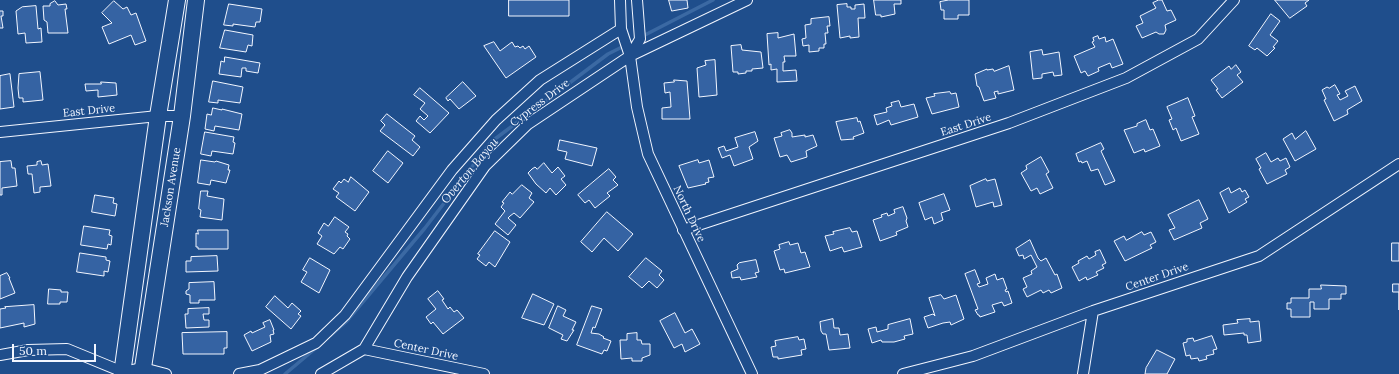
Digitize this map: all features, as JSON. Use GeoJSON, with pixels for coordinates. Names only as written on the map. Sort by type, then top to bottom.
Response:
{"type":"FeatureCollection","features":[{"type":"Feature","properties":{"kind":"main road","name":"Jackson Avenue"},"geometry":{"type":"LineString","coordinates":[[123,373],[158,116],[177,0]]}},
{"type":"Feature","properties":{"kind":"main road","name":"Jackson Avenue"},"geometry":{"type":"LineString","coordinates":[[142,371],[182,116],[196,0]]}},
{"type":"Feature","properties":{"kind":"street","name":"North Drive"},"geometry":{"type":"LineString","coordinates":[[620,0],[621,29],[624,40],[632,50],[637,107],[648,154],[752,374]]}},
{"type":"Feature","properties":{"kind":"street","name":"North Drive"},"geometry":{"type":"LineString","coordinates":[[632,50],[640,39],[637,0]]}},
{"type":"Feature","properties":{"kind":"street","name":"Cypress Drive"},"geometry":{"type":"LineString","coordinates":[[321,374],[364,349],[407,277],[485,166],[528,124],[632,50],[747,0]]}},
{"type":"Feature","properties":{"kind":"street","name":"East Drive"},"geometry":{"type":"LineString","coordinates":[[683,230],[1009,123],[1126,78],[1198,39],[1234,0]]}},
{"type":"Feature","properties":{"kind":"street","name":"Cypress Drive"},"geometry":{"type":"LineString","coordinates":[[239,374],[260,370],[316,343],[345,315],[452,170],[496,120],[540,80],[621,29]]}},
{"type":"Feature","properties":{"kind":"street","name":"East Drive"},"geometry":{"type":"LineString","coordinates":[[0,132],[158,116],[182,116]]}},
{"type":"Feature","properties":{"kind":"street","name":"Center Drive"},"geometry":{"type":"LineString","coordinates":[[903,374],[973,356],[1093,311],[1258,256],[1399,164]]}},
{"type":"Feature","properties":{"kind":"street"},"geometry":{"type":"LineString","coordinates":[[1083,374],[1093,311]]}},
{"type":"Feature","properties":{"kind":"street"},"geometry":{"type":"LineString","coordinates":[[0,355],[28,350],[67,349],[123,373],[142,371],[166,374]]}},
{"type":"Feature","properties":{"kind":"street","name":"Center Drive"},"geometry":{"type":"LineString","coordinates":[[364,349],[484,374]]}},
{"type":"Feature","properties":{"kind":"building"},"geometry":{"type":"Polygon","coordinates":[[[509,0],[569,0],[569,16],[509,16],[509,0]]]}},
{"type":"Feature","properties":{"kind":"building"},"geometry":{"type":"Polygon","coordinates":[[[669,0],[687,0],[688,8],[672,11],[669,0]]]}},
{"type":"Feature","properties":{"kind":"building"},"geometry":{"type":"Polygon","coordinates":[[[874,0],[901,0],[901,4],[894,4],[895,14],[881,17],[881,15],[876,15],[874,0]]]}},
{"type":"Feature","properties":{"kind":"building"},"geometry":{"type":"Polygon","coordinates":[[[949,0],[969,0],[969,15],[958,15],[958,19],[944,19],[944,10],[941,10],[940,2],[949,0]]]}},
{"type":"Feature","properties":{"kind":"building"},"geometry":{"type":"Polygon","coordinates":[[[1162,0],[1167,11],[1171,10],[1176,20],[1165,25],[1166,30],[1164,34],[1159,34],[1156,32],[1142,38],[1136,26],[1143,23],[1140,16],[1156,8],[1153,3],[1162,0]]]}},
{"type":"Feature","properties":{"kind":"building"},"geometry":{"type":"Polygon","coordinates":[[[1275,0],[1309,0],[1305,3],[1307,6],[1290,18],[1275,0]]]}},
{"type":"Feature","properties":{"kind":"building"},"geometry":{"type":"Polygon","coordinates":[[[55,1],[58,5],[66,4],[67,9],[65,9],[68,33],[48,33],[47,22],[44,20],[43,6],[50,6],[50,4],[55,1]]]}},
{"type":"Feature","properties":{"kind":"building"},"geometry":{"type":"Polygon","coordinates":[[[114,1],[123,9],[127,7],[131,15],[136,13],[146,41],[135,45],[131,35],[109,44],[102,27],[112,23],[102,13],[114,1]]]}},
{"type":"Feature","properties":{"kind":"building"},"geometry":{"type":"Polygon","coordinates":[[[229,4],[262,9],[260,22],[256,22],[255,27],[233,24],[233,26],[224,25],[229,4]]]}},
{"type":"Feature","properties":{"kind":"building"},"geometry":{"type":"Polygon","coordinates":[[[847,4],[847,7],[855,9],[855,5],[864,4],[865,18],[858,18],[859,37],[850,38],[850,36],[840,38],[837,5],[847,4]]]}},
{"type":"Feature","properties":{"kind":"building"},"geometry":{"type":"Polygon","coordinates":[[[36,6],[38,29],[41,28],[42,42],[26,43],[25,33],[18,34],[16,11],[22,7],[36,6]]]}},
{"type":"Feature","properties":{"kind":"building"},"geometry":{"type":"Polygon","coordinates":[[[0,11],[3,11],[3,16],[1,16],[3,28],[0,28],[0,11]]]}},
{"type":"Feature","properties":{"kind":"building"},"geometry":{"type":"Polygon","coordinates":[[[1271,14],[1280,21],[1270,35],[1278,41],[1273,47],[1275,48],[1267,56],[1257,48],[1255,50],[1249,46],[1271,14]]]}},
{"type":"Feature","properties":{"kind":"building"},"geometry":{"type":"Polygon","coordinates":[[[829,17],[830,26],[827,26],[828,33],[825,33],[826,44],[824,44],[824,48],[819,48],[819,51],[809,52],[809,45],[803,46],[802,39],[806,38],[805,25],[811,24],[811,19],[829,17]]]}},
{"type":"Feature","properties":{"kind":"building"},"geometry":{"type":"Polygon","coordinates":[[[225,30],[253,35],[252,46],[248,45],[246,52],[220,48],[225,30]]]}},
{"type":"Feature","properties":{"kind":"building"},"geometry":{"type":"Polygon","coordinates":[[[778,33],[778,38],[794,34],[796,56],[784,56],[785,62],[783,62],[783,71],[796,70],[797,81],[777,82],[777,69],[771,70],[771,64],[769,65],[767,34],[778,33]]]}},
{"type":"Feature","properties":{"kind":"building"},"geometry":{"type":"Polygon","coordinates":[[[1098,36],[1099,39],[1105,37],[1106,42],[1113,39],[1123,64],[1112,68],[1110,63],[1098,68],[1099,71],[1088,76],[1085,71],[1081,73],[1074,56],[1095,47],[1092,42],[1094,41],[1093,38],[1098,36]]]}},
{"type":"Feature","properties":{"kind":"building"},"geometry":{"type":"Polygon","coordinates":[[[494,42],[500,51],[512,42],[515,47],[518,46],[520,48],[523,46],[525,49],[529,46],[536,57],[506,78],[484,46],[494,42]]]}},
{"type":"Feature","properties":{"kind":"building"},"geometry":{"type":"Polygon","coordinates":[[[741,45],[742,50],[761,52],[763,68],[752,69],[752,71],[746,71],[746,73],[738,74],[738,72],[733,72],[731,46],[741,45]]]}},
{"type":"Feature","properties":{"kind":"building"},"geometry":{"type":"Polygon","coordinates":[[[1042,50],[1043,55],[1059,52],[1062,75],[1054,76],[1053,72],[1042,74],[1042,78],[1033,79],[1030,52],[1042,50]]]}},
{"type":"Feature","properties":{"kind":"building"},"geometry":{"type":"Polygon","coordinates":[[[225,57],[260,63],[258,73],[246,71],[246,68],[242,68],[241,77],[219,74],[221,61],[224,62],[225,57]]]}},
{"type":"Feature","properties":{"kind":"building"},"geometry":{"type":"Polygon","coordinates":[[[715,60],[717,95],[699,97],[697,68],[706,65],[705,61],[715,60]]]}},
{"type":"Feature","properties":{"kind":"building"},"geometry":{"type":"Polygon","coordinates":[[[1236,65],[1241,72],[1237,75],[1243,82],[1222,98],[1216,90],[1218,89],[1211,80],[1229,66],[1231,69],[1236,65]]]}},
{"type":"Feature","properties":{"kind":"building"},"geometry":{"type":"Polygon","coordinates":[[[1009,66],[1014,90],[998,94],[998,91],[994,92],[996,98],[984,101],[979,87],[977,86],[975,74],[987,69],[993,69],[994,71],[1009,66]]]}},
{"type":"Feature","properties":{"kind":"building"},"geometry":{"type":"Polygon","coordinates":[[[40,72],[43,100],[23,102],[23,98],[19,98],[19,74],[40,72]]]}},
{"type":"Feature","properties":{"kind":"building"},"geometry":{"type":"Polygon","coordinates":[[[10,74],[14,107],[0,109],[0,76],[10,74]]]}},
{"type":"Feature","properties":{"kind":"building"},"geometry":{"type":"Polygon","coordinates":[[[674,80],[687,81],[690,119],[662,119],[662,108],[671,107],[670,92],[665,93],[664,83],[674,82],[674,80]]]}},
{"type":"Feature","properties":{"kind":"building"},"geometry":{"type":"Polygon","coordinates":[[[213,81],[243,87],[240,103],[218,100],[218,103],[209,102],[213,81]]]}},
{"type":"Feature","properties":{"kind":"building"},"geometry":{"type":"Polygon","coordinates":[[[101,82],[116,83],[117,95],[98,97],[98,90],[86,91],[85,84],[101,84],[101,82]]]}},
{"type":"Feature","properties":{"kind":"building"},"geometry":{"type":"Polygon","coordinates":[[[463,82],[476,96],[459,109],[450,99],[448,101],[446,98],[463,82]]]}},
{"type":"Feature","properties":{"kind":"building"},"geometry":{"type":"Polygon","coordinates":[[[1335,85],[1340,94],[1337,95],[1340,100],[1348,96],[1345,91],[1355,86],[1362,101],[1347,110],[1348,114],[1334,121],[1324,100],[1326,99],[1322,90],[1335,85]]]}},
{"type":"Feature","properties":{"kind":"building"},"geometry":{"type":"Polygon","coordinates":[[[420,88],[449,113],[430,133],[416,121],[420,116],[424,120],[428,116],[420,109],[425,103],[414,95],[420,88]]]}},
{"type":"Feature","properties":{"kind":"building"},"geometry":{"type":"Polygon","coordinates":[[[950,92],[951,94],[956,93],[959,107],[932,114],[926,98],[935,96],[934,94],[950,92]]]}},
{"type":"Feature","properties":{"kind":"building"},"geometry":{"type":"Polygon","coordinates":[[[1188,98],[1195,116],[1192,117],[1199,134],[1181,141],[1176,128],[1173,130],[1169,120],[1172,119],[1167,107],[1188,98]]]}},
{"type":"Feature","properties":{"kind":"building"},"geometry":{"type":"Polygon","coordinates":[[[899,101],[901,107],[914,104],[918,117],[891,125],[889,120],[877,125],[874,115],[887,112],[886,108],[892,106],[891,103],[899,101]]]}},
{"type":"Feature","properties":{"kind":"building"},"geometry":{"type":"Polygon","coordinates":[[[213,108],[242,114],[239,130],[215,126],[214,131],[205,129],[207,114],[211,115],[213,108]]]}},
{"type":"Feature","properties":{"kind":"building"},"geometry":{"type":"Polygon","coordinates":[[[387,114],[415,136],[412,140],[420,147],[413,156],[380,131],[385,125],[381,121],[387,114]]]}},
{"type":"Feature","properties":{"kind":"building"},"geometry":{"type":"Polygon","coordinates":[[[857,118],[858,122],[860,121],[864,133],[853,137],[854,139],[841,140],[836,122],[857,118]]]}},
{"type":"Feature","properties":{"kind":"building"},"geometry":{"type":"Polygon","coordinates":[[[1146,120],[1150,130],[1153,129],[1160,146],[1145,152],[1144,149],[1134,153],[1124,130],[1137,126],[1137,124],[1146,120]]]}},
{"type":"Feature","properties":{"kind":"building"},"geometry":{"type":"Polygon","coordinates":[[[790,130],[792,137],[805,135],[805,137],[813,135],[817,146],[806,151],[807,157],[791,162],[787,155],[780,157],[774,138],[782,136],[781,133],[790,130]]]}},
{"type":"Feature","properties":{"kind":"building"},"geometry":{"type":"Polygon","coordinates":[[[1306,131],[1316,149],[1295,161],[1283,139],[1292,133],[1295,139],[1306,131]]]}},
{"type":"Feature","properties":{"kind":"building"},"geometry":{"type":"Polygon","coordinates":[[[205,132],[234,137],[233,142],[235,143],[233,154],[212,151],[211,156],[201,154],[205,132]]]}},
{"type":"Feature","properties":{"kind":"building"},"geometry":{"type":"Polygon","coordinates":[[[755,132],[758,141],[749,147],[753,159],[734,166],[730,155],[722,158],[718,148],[724,146],[726,151],[738,147],[735,138],[755,132]]]}},
{"type":"Feature","properties":{"kind":"building"},"geometry":{"type":"Polygon","coordinates":[[[560,140],[597,148],[592,166],[565,159],[567,152],[558,150],[560,140]]]}},
{"type":"Feature","properties":{"kind":"building"},"geometry":{"type":"Polygon","coordinates":[[[1101,143],[1104,149],[1101,151],[1115,181],[1105,185],[1098,169],[1091,171],[1087,161],[1082,163],[1081,161],[1079,162],[1076,154],[1101,143]]]}},
{"type":"Feature","properties":{"kind":"building"},"geometry":{"type":"Polygon","coordinates":[[[388,151],[403,163],[388,183],[373,171],[388,151]]]}},
{"type":"Feature","properties":{"kind":"building"},"geometry":{"type":"Polygon","coordinates":[[[1266,153],[1271,162],[1278,158],[1280,161],[1286,158],[1290,167],[1285,170],[1287,174],[1267,184],[1259,169],[1261,168],[1256,159],[1266,153]]]}},
{"type":"Feature","properties":{"kind":"building"},"geometry":{"type":"Polygon","coordinates":[[[1041,157],[1049,172],[1046,174],[1053,188],[1040,194],[1037,188],[1031,191],[1021,173],[1027,169],[1026,166],[1041,157]]]}},
{"type":"Feature","properties":{"kind":"building"},"geometry":{"type":"Polygon","coordinates":[[[201,160],[216,161],[229,165],[228,170],[230,170],[226,183],[211,180],[210,185],[198,183],[201,160]]]}},
{"type":"Feature","properties":{"kind":"building"},"geometry":{"type":"Polygon","coordinates":[[[698,160],[699,163],[709,160],[714,177],[708,178],[709,182],[705,183],[706,184],[688,188],[679,166],[698,160]]]}},
{"type":"Feature","properties":{"kind":"building"},"geometry":{"type":"Polygon","coordinates":[[[11,161],[12,168],[15,168],[17,186],[2,188],[2,195],[0,195],[0,162],[11,161]]]}},
{"type":"Feature","properties":{"kind":"building"},"geometry":{"type":"Polygon","coordinates":[[[41,161],[42,165],[48,164],[51,186],[40,187],[40,192],[34,193],[32,174],[28,174],[27,166],[37,165],[37,162],[41,161]]]}},
{"type":"Feature","properties":{"kind":"building"},"geometry":{"type":"Polygon","coordinates":[[[544,163],[552,173],[558,167],[565,176],[561,179],[566,185],[556,195],[550,188],[546,193],[536,184],[528,173],[535,167],[537,169],[544,163]]]}},
{"type":"Feature","properties":{"kind":"building"},"geometry":{"type":"Polygon","coordinates":[[[609,169],[616,177],[613,180],[618,185],[607,193],[610,196],[595,208],[589,200],[585,203],[578,195],[609,169]]]}},
{"type":"Feature","properties":{"kind":"building"},"geometry":{"type":"Polygon","coordinates":[[[351,177],[369,192],[355,211],[336,197],[339,193],[333,189],[339,181],[341,183],[344,179],[348,182],[351,177]]]}},
{"type":"Feature","properties":{"kind":"building"},"geometry":{"type":"Polygon","coordinates":[[[986,179],[987,181],[995,179],[1002,205],[994,207],[993,202],[976,207],[970,186],[986,179]]]}},
{"type":"Feature","properties":{"kind":"building"},"geometry":{"type":"Polygon","coordinates":[[[522,185],[532,193],[529,198],[534,202],[520,218],[514,213],[508,218],[516,225],[508,235],[495,224],[505,211],[501,207],[504,203],[502,202],[510,192],[512,194],[522,185]]]}},
{"type":"Feature","properties":{"kind":"building"},"geometry":{"type":"Polygon","coordinates":[[[1229,188],[1231,193],[1240,188],[1242,192],[1245,190],[1249,197],[1245,199],[1247,202],[1229,213],[1220,193],[1229,188]]]}},
{"type":"Feature","properties":{"kind":"building"},"geometry":{"type":"Polygon","coordinates":[[[201,191],[208,191],[207,196],[224,199],[222,220],[200,217],[201,210],[199,209],[201,191]]]}},
{"type":"Feature","properties":{"kind":"building"},"geometry":{"type":"Polygon","coordinates":[[[944,194],[950,210],[941,213],[943,220],[934,224],[932,217],[925,220],[919,203],[944,194]]]}},
{"type":"Feature","properties":{"kind":"building"},"geometry":{"type":"Polygon","coordinates":[[[95,195],[114,198],[113,203],[117,204],[115,216],[92,212],[95,195]]]}},
{"type":"Feature","properties":{"kind":"building"},"geometry":{"type":"Polygon","coordinates":[[[1199,200],[1208,219],[1200,223],[1202,228],[1174,240],[1169,230],[1175,228],[1168,215],[1199,200]]]}},
{"type":"Feature","properties":{"kind":"building"},"geometry":{"type":"Polygon","coordinates":[[[903,207],[907,218],[906,221],[908,227],[896,232],[897,235],[880,241],[873,220],[882,217],[881,215],[887,213],[888,216],[895,213],[894,210],[903,207]]]}},
{"type":"Feature","properties":{"kind":"building"},"geometry":{"type":"Polygon","coordinates":[[[607,212],[633,234],[618,251],[604,238],[592,252],[581,242],[607,212]]]}},
{"type":"Feature","properties":{"kind":"building"},"geometry":{"type":"Polygon","coordinates":[[[335,217],[349,227],[345,232],[348,234],[347,236],[350,239],[343,249],[340,247],[334,254],[317,244],[322,236],[318,233],[324,223],[328,226],[335,217]]]}},
{"type":"Feature","properties":{"kind":"building"},"geometry":{"type":"Polygon","coordinates":[[[84,226],[110,230],[109,235],[112,236],[111,245],[108,244],[107,249],[81,245],[84,226]]]}},
{"type":"Feature","properties":{"kind":"building"},"geometry":{"type":"Polygon","coordinates":[[[850,228],[852,232],[857,231],[862,247],[844,252],[842,247],[830,251],[825,236],[834,234],[833,232],[850,228]]]}},
{"type":"Feature","properties":{"kind":"building"},"geometry":{"type":"Polygon","coordinates":[[[198,230],[228,230],[228,249],[198,249],[198,247],[196,247],[196,233],[198,234],[198,230]]]}},
{"type":"Feature","properties":{"kind":"building"},"geometry":{"type":"Polygon","coordinates":[[[495,231],[510,242],[495,267],[489,262],[486,266],[477,259],[480,255],[478,254],[495,231]]]}},
{"type":"Feature","properties":{"kind":"building"},"geometry":{"type":"Polygon","coordinates":[[[1142,232],[1144,235],[1151,232],[1156,242],[1150,245],[1152,248],[1125,261],[1114,241],[1124,236],[1126,240],[1142,232]]]}},
{"type":"Feature","properties":{"kind":"building"},"geometry":{"type":"Polygon","coordinates":[[[1030,240],[1038,258],[1041,261],[1046,258],[1055,275],[1057,274],[1062,288],[1051,293],[1049,290],[1043,293],[1041,290],[1027,297],[1023,289],[1027,287],[1023,278],[1032,274],[1031,271],[1037,267],[1031,255],[1024,259],[1023,255],[1019,256],[1016,249],[1030,240]]]}},
{"type":"Feature","properties":{"kind":"building"},"geometry":{"type":"Polygon","coordinates":[[[789,242],[790,245],[798,243],[801,253],[805,252],[810,267],[785,273],[784,269],[780,270],[774,251],[780,249],[779,245],[789,242]]]}},
{"type":"Feature","properties":{"kind":"building"},"geometry":{"type":"Polygon","coordinates":[[[1392,243],[1399,243],[1399,261],[1392,261],[1392,243]]]}},
{"type":"Feature","properties":{"kind":"building"},"geometry":{"type":"Polygon","coordinates":[[[1100,250],[1106,263],[1102,265],[1104,268],[1096,272],[1098,275],[1087,280],[1086,277],[1079,281],[1072,267],[1079,263],[1078,261],[1087,256],[1089,259],[1096,255],[1095,252],[1100,250]]]}},
{"type":"Feature","properties":{"kind":"building"},"geometry":{"type":"Polygon","coordinates":[[[80,253],[106,257],[106,260],[110,261],[108,272],[104,271],[104,276],[77,272],[80,253]]]}},
{"type":"Feature","properties":{"kind":"building"},"geometry":{"type":"Polygon","coordinates":[[[217,256],[218,271],[186,272],[186,261],[191,261],[191,257],[217,256]]]}},
{"type":"Feature","properties":{"kind":"building"},"geometry":{"type":"Polygon","coordinates":[[[310,258],[330,270],[319,293],[301,282],[307,272],[303,270],[310,258]]]}},
{"type":"Feature","properties":{"kind":"building"},"geometry":{"type":"Polygon","coordinates":[[[646,258],[662,271],[659,275],[664,280],[657,288],[649,281],[642,288],[629,277],[646,258]]]}},
{"type":"Feature","properties":{"kind":"building"},"geometry":{"type":"Polygon","coordinates":[[[756,260],[759,272],[755,273],[757,277],[741,280],[740,277],[732,278],[731,272],[738,269],[737,265],[739,263],[756,260]]]}},
{"type":"Feature","properties":{"kind":"building"},"geometry":{"type":"Polygon","coordinates":[[[975,270],[980,283],[977,284],[979,287],[988,284],[986,278],[995,274],[997,280],[1003,278],[1007,289],[1005,290],[1006,292],[1008,291],[1012,303],[1004,306],[1002,302],[992,305],[995,312],[980,317],[975,310],[978,309],[965,274],[975,270]]]}},
{"type":"Feature","properties":{"kind":"building"},"geometry":{"type":"Polygon","coordinates":[[[7,273],[15,293],[0,299],[0,276],[7,273]]]}},
{"type":"Feature","properties":{"kind":"building"},"geometry":{"type":"Polygon","coordinates":[[[214,282],[215,300],[199,300],[199,303],[190,303],[190,295],[186,294],[186,291],[189,289],[189,283],[214,282]]]}},
{"type":"Feature","properties":{"kind":"building"},"geometry":{"type":"Polygon","coordinates":[[[1393,284],[1399,284],[1399,292],[1393,292],[1393,284]]]}},
{"type":"Feature","properties":{"kind":"building"},"geometry":{"type":"Polygon","coordinates":[[[1321,285],[1346,286],[1346,294],[1341,294],[1341,299],[1329,299],[1329,309],[1314,309],[1314,302],[1310,302],[1310,317],[1291,317],[1291,309],[1287,309],[1287,303],[1291,303],[1291,298],[1309,298],[1309,289],[1321,289],[1321,285]]]}},
{"type":"Feature","properties":{"kind":"building"},"geometry":{"type":"Polygon","coordinates":[[[49,289],[68,292],[67,302],[60,302],[60,304],[48,304],[49,289]]]}},
{"type":"Feature","properties":{"kind":"building"},"geometry":{"type":"Polygon","coordinates":[[[438,291],[444,299],[442,300],[448,309],[450,307],[454,312],[457,310],[464,318],[443,334],[433,322],[431,324],[426,317],[436,309],[428,299],[438,291]]]}},
{"type":"Feature","properties":{"kind":"building"},"geometry":{"type":"Polygon","coordinates":[[[533,294],[554,304],[544,325],[522,318],[533,294]]]}},
{"type":"Feature","properties":{"kind":"building"},"geometry":{"type":"Polygon","coordinates":[[[941,295],[944,299],[956,295],[964,319],[951,325],[950,322],[928,328],[924,317],[933,314],[935,316],[929,298],[941,295]]]}},
{"type":"Feature","properties":{"kind":"building"},"geometry":{"type":"Polygon","coordinates":[[[275,296],[288,308],[292,303],[301,311],[298,314],[301,316],[291,329],[266,307],[275,296]]]}},
{"type":"Feature","properties":{"kind":"building"},"geometry":{"type":"Polygon","coordinates":[[[34,305],[35,324],[24,327],[24,323],[0,328],[0,309],[6,308],[5,307],[34,305]]]}},
{"type":"Feature","properties":{"kind":"building"},"geometry":{"type":"Polygon","coordinates":[[[558,306],[566,310],[563,316],[576,322],[572,330],[574,330],[567,341],[561,339],[563,335],[549,328],[558,306]]]}},
{"type":"Feature","properties":{"kind":"building"},"geometry":{"type":"Polygon","coordinates":[[[592,306],[602,309],[595,328],[593,327],[591,333],[599,334],[604,337],[603,338],[611,341],[607,351],[604,350],[602,354],[577,345],[592,306]]]}},
{"type":"Feature","properties":{"kind":"building"},"geometry":{"type":"Polygon","coordinates":[[[209,308],[209,314],[203,314],[204,320],[209,320],[209,327],[186,328],[185,314],[188,314],[188,309],[209,308]]]}},
{"type":"Feature","properties":{"kind":"building"},"geometry":{"type":"Polygon","coordinates":[[[675,313],[685,333],[692,329],[700,344],[685,352],[682,344],[674,348],[660,321],[675,313]]]}},
{"type":"Feature","properties":{"kind":"building"},"geometry":{"type":"Polygon","coordinates":[[[833,319],[834,328],[839,328],[840,335],[848,334],[850,348],[829,350],[826,334],[823,334],[821,331],[820,322],[833,319]]]}},
{"type":"Feature","properties":{"kind":"building"},"geometry":{"type":"Polygon","coordinates":[[[910,319],[913,334],[904,336],[905,339],[894,342],[882,342],[881,340],[872,343],[868,329],[876,327],[877,332],[888,329],[888,325],[910,319]]]}},
{"type":"Feature","properties":{"kind":"building"},"geometry":{"type":"Polygon","coordinates":[[[1250,319],[1250,322],[1259,321],[1261,341],[1248,343],[1247,335],[1244,335],[1244,333],[1224,335],[1223,325],[1238,323],[1237,320],[1250,319]]]}},
{"type":"Feature","properties":{"kind":"building"},"geometry":{"type":"Polygon","coordinates":[[[270,320],[274,330],[274,334],[270,335],[271,342],[252,351],[244,335],[251,331],[252,333],[265,327],[263,323],[270,320]]]}},
{"type":"Feature","properties":{"kind":"building"},"geometry":{"type":"Polygon","coordinates":[[[227,332],[227,348],[224,348],[224,354],[183,354],[182,333],[227,332]]]}},
{"type":"Feature","properties":{"kind":"building"},"geometry":{"type":"Polygon","coordinates":[[[637,333],[637,340],[641,340],[642,344],[650,344],[650,355],[642,358],[642,361],[632,361],[632,358],[621,359],[620,340],[627,340],[627,334],[637,333]]]}},
{"type":"Feature","properties":{"kind":"building"},"geometry":{"type":"Polygon","coordinates":[[[1212,336],[1217,349],[1213,350],[1214,354],[1206,356],[1207,359],[1199,361],[1198,358],[1191,359],[1190,355],[1186,356],[1183,343],[1187,342],[1187,339],[1193,338],[1194,341],[1212,336]]]}},
{"type":"Feature","properties":{"kind":"building"},"geometry":{"type":"Polygon","coordinates":[[[798,337],[799,340],[804,339],[806,349],[801,350],[802,355],[778,359],[778,357],[773,357],[771,347],[776,346],[775,341],[798,337]]]}},
{"type":"Feature","properties":{"kind":"building"},"geometry":{"type":"Polygon","coordinates":[[[1157,350],[1175,359],[1167,374],[1145,374],[1146,368],[1157,350]]]}},
{"type":"Feature","properties":{"kind":"waterway","name":"Overton Bayou"},"geometry":{"type":"LineString","coordinates":[[641,37],[713,0]]}},
{"type":"Feature","properties":{"kind":"waterway","name":"Overton Bayou"},"geometry":{"type":"LineString","coordinates":[[331,335],[346,322],[425,228],[491,142],[608,54],[636,40]]}},
{"type":"Feature","properties":{"kind":"waterway","name":"Overton Bayou"},"geometry":{"type":"LineString","coordinates":[[285,374],[316,348]]}}]}
